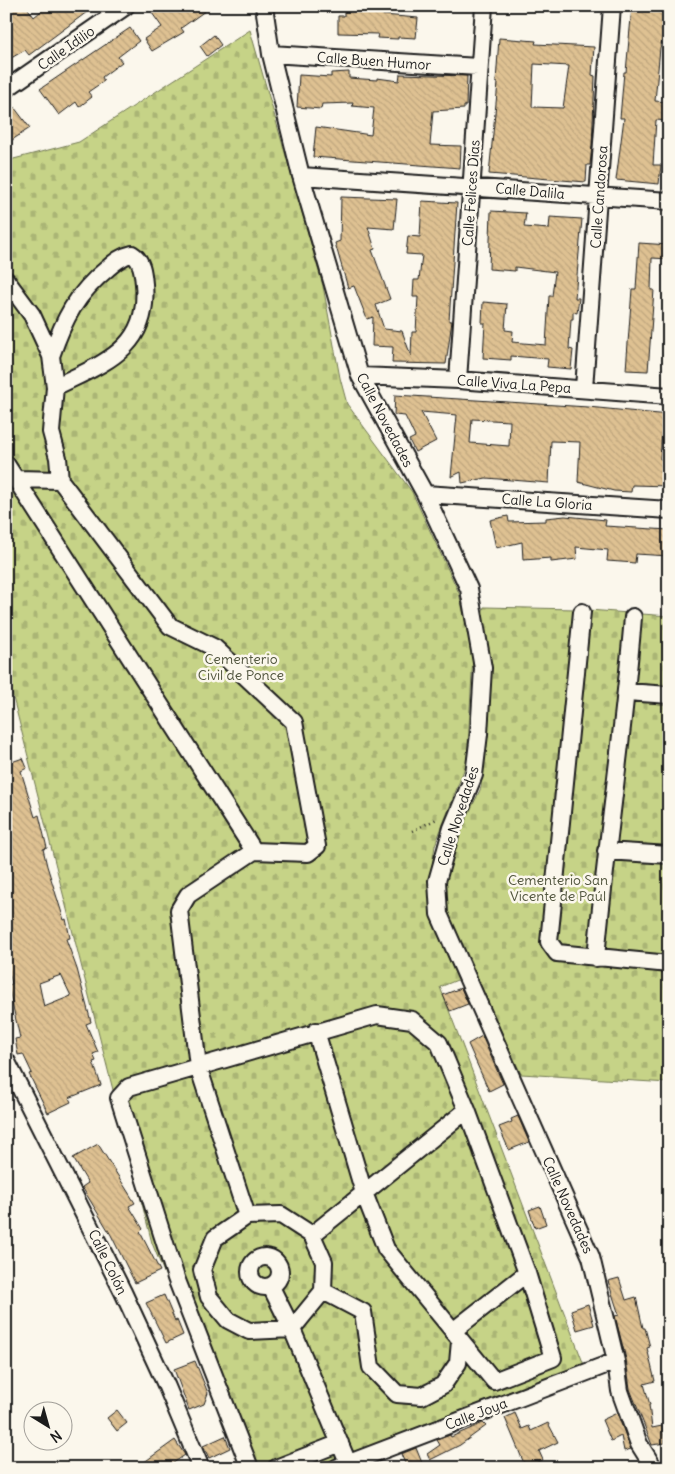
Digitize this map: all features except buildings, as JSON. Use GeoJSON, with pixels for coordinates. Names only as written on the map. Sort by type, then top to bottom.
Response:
{"type":"FeatureCollection","features":[{"type":"Feature","properties":{"kind":"street","name":"Calle Idilio"},"geometry":{"type":"LineString","coordinates":[[6,89],[126,6]]}},
{"type":"Feature","properties":{"kind":"street","name":"Calle Novedades"},"geometry":{"type":"LineString","coordinates":[[264,6],[271,54],[301,176],[360,376],[425,494],[468,589],[483,668],[481,717],[474,775],[445,848],[437,881],[438,914],[591,1257],[616,1361],[620,1391],[639,1444],[654,1468]]}},
{"type":"Feature","properties":{"kind":"street","name":"Calle Felices Días"},"geometry":{"type":"LineString","coordinates":[[458,380],[478,67],[484,6]]}},
{"type":"Feature","properties":{"kind":"street","name":"Calle Candorosa"},"geometry":{"type":"LineString","coordinates":[[584,388],[612,6]]}},
{"type":"Feature","properties":{"kind":"street","name":"Calle Buen Humor"},"geometry":{"type":"LineString","coordinates":[[271,54],[478,67]]}},
{"type":"Feature","properties":{"kind":"street","name":"Calle Dalila"},"geometry":{"type":"LineString","coordinates":[[301,176],[471,186],[669,201]]}},
{"type":"Feature","properties":{"kind":"street"},"geometry":{"type":"LineString","coordinates":[[51,356],[65,318],[82,293],[101,274],[124,256],[132,254],[136,256],[144,274],[145,293],[142,319],[134,337],[110,359],[55,387]]}},
{"type":"Feature","properties":{"kind":"street"},"geometry":{"type":"LineString","coordinates":[[6,280],[32,315],[51,356],[55,387],[52,432],[58,458],[60,480],[170,626],[215,648],[294,722],[317,846],[308,853],[254,851],[188,895],[178,910],[198,1066],[247,1216]]}},
{"type":"Feature","properties":{"kind":"street","name":"Calle Viva La Pepa"},"geometry":{"type":"LineString","coordinates":[[360,376],[584,388],[669,396]]}},
{"type":"Feature","properties":{"kind":"street"},"geometry":{"type":"LineString","coordinates":[[6,464],[254,851]]}},
{"type":"Feature","properties":{"kind":"street"},"geometry":{"type":"LineString","coordinates":[[17,480],[60,480]]}},
{"type":"Feature","properties":{"kind":"street","name":"Calle La Gloria"},"geometry":{"type":"LineString","coordinates":[[425,494],[669,510]]}},
{"type":"Feature","properties":{"kind":"street"},"geometry":{"type":"LineString","coordinates":[[582,612],[549,942],[557,952],[596,958],[669,964]]}},
{"type":"Feature","properties":{"kind":"street"},"geometry":{"type":"LineString","coordinates":[[596,958],[606,851],[627,692],[633,617]]}},
{"type":"Feature","properties":{"kind":"street"},"geometry":{"type":"LineString","coordinates":[[627,692],[669,696]]}},
{"type":"Feature","properties":{"kind":"street"},"geometry":{"type":"LineString","coordinates":[[606,851],[669,855]]}},
{"type":"Feature","properties":{"kind":"street"},"geometry":{"type":"LineString","coordinates":[[250,1468],[176,1278],[119,1098],[129,1087],[316,1031],[377,1014],[412,1020],[439,1044],[467,1110],[527,1273],[553,1358],[494,1381],[386,1249],[364,1193],[316,1031]]}},
{"type":"Feature","properties":{"kind":"street","name":"Calle Colón"},"geometry":{"type":"LineString","coordinates":[[7,1060],[123,1292],[167,1387],[201,1468]]}},
{"type":"Feature","properties":{"kind":"street"},"geometry":{"type":"LineString","coordinates":[[312,1235],[467,1110]]}},
{"type":"Feature","properties":{"kind":"street"},"geometry":{"type":"LineString","coordinates":[[247,1216],[281,1216],[312,1235],[324,1262],[323,1292],[292,1329],[249,1331],[228,1320],[209,1297],[202,1270],[215,1238],[247,1216]]}},
{"type":"Feature","properties":{"kind":"street"},"geometry":{"type":"LineString","coordinates":[[176,1278],[202,1270]]}},
{"type":"Feature","properties":{"kind":"street"},"geometry":{"type":"LineString","coordinates":[[457,1336],[527,1273]]}},
{"type":"Feature","properties":{"kind":"street"},"geometry":{"type":"LineString","coordinates":[[271,1287],[292,1329],[340,1443],[342,1465]]}},
{"type":"Feature","properties":{"kind":"street"},"geometry":{"type":"LineString","coordinates":[[323,1292],[364,1312],[370,1367],[397,1394],[422,1396],[443,1385],[458,1363],[457,1336]]}},
{"type":"Feature","properties":{"kind":"street","name":"Calle Joya"},"geometry":{"type":"LineString","coordinates":[[342,1465],[616,1361]]}},
{"type":"Feature","properties":{"kind":"street"},"geometry":{"type":"LineString","coordinates":[[276,1468],[340,1443]]}},
{"type":"Feature","properties":{"kind":"path"},"geometry":{"type":"LineString","coordinates":[[412,832],[447,813],[459,810]]}},
{"type":"Feature","properties":{"kind":"green space","name":"Cementerio Civil de Ponce"},"geometry":{"type":"Polygon","coordinates":[[[250,30],[323,286],[340,378],[347,404],[412,492],[459,593],[473,656],[467,762],[435,845],[430,881],[462,978],[440,987],[584,1365],[323,1468],[244,1468],[152,1243],[6,670],[6,161],[79,142],[250,30]]]}},
{"type":"Feature","properties":{"kind":"green space","name":"Cementerio San Vicente de Paúl"},"geometry":{"type":"Polygon","coordinates":[[[484,607],[575,609],[669,616],[669,1083],[521,1074],[443,906],[451,850],[481,788],[490,669],[481,618],[484,607]]]}}]}
